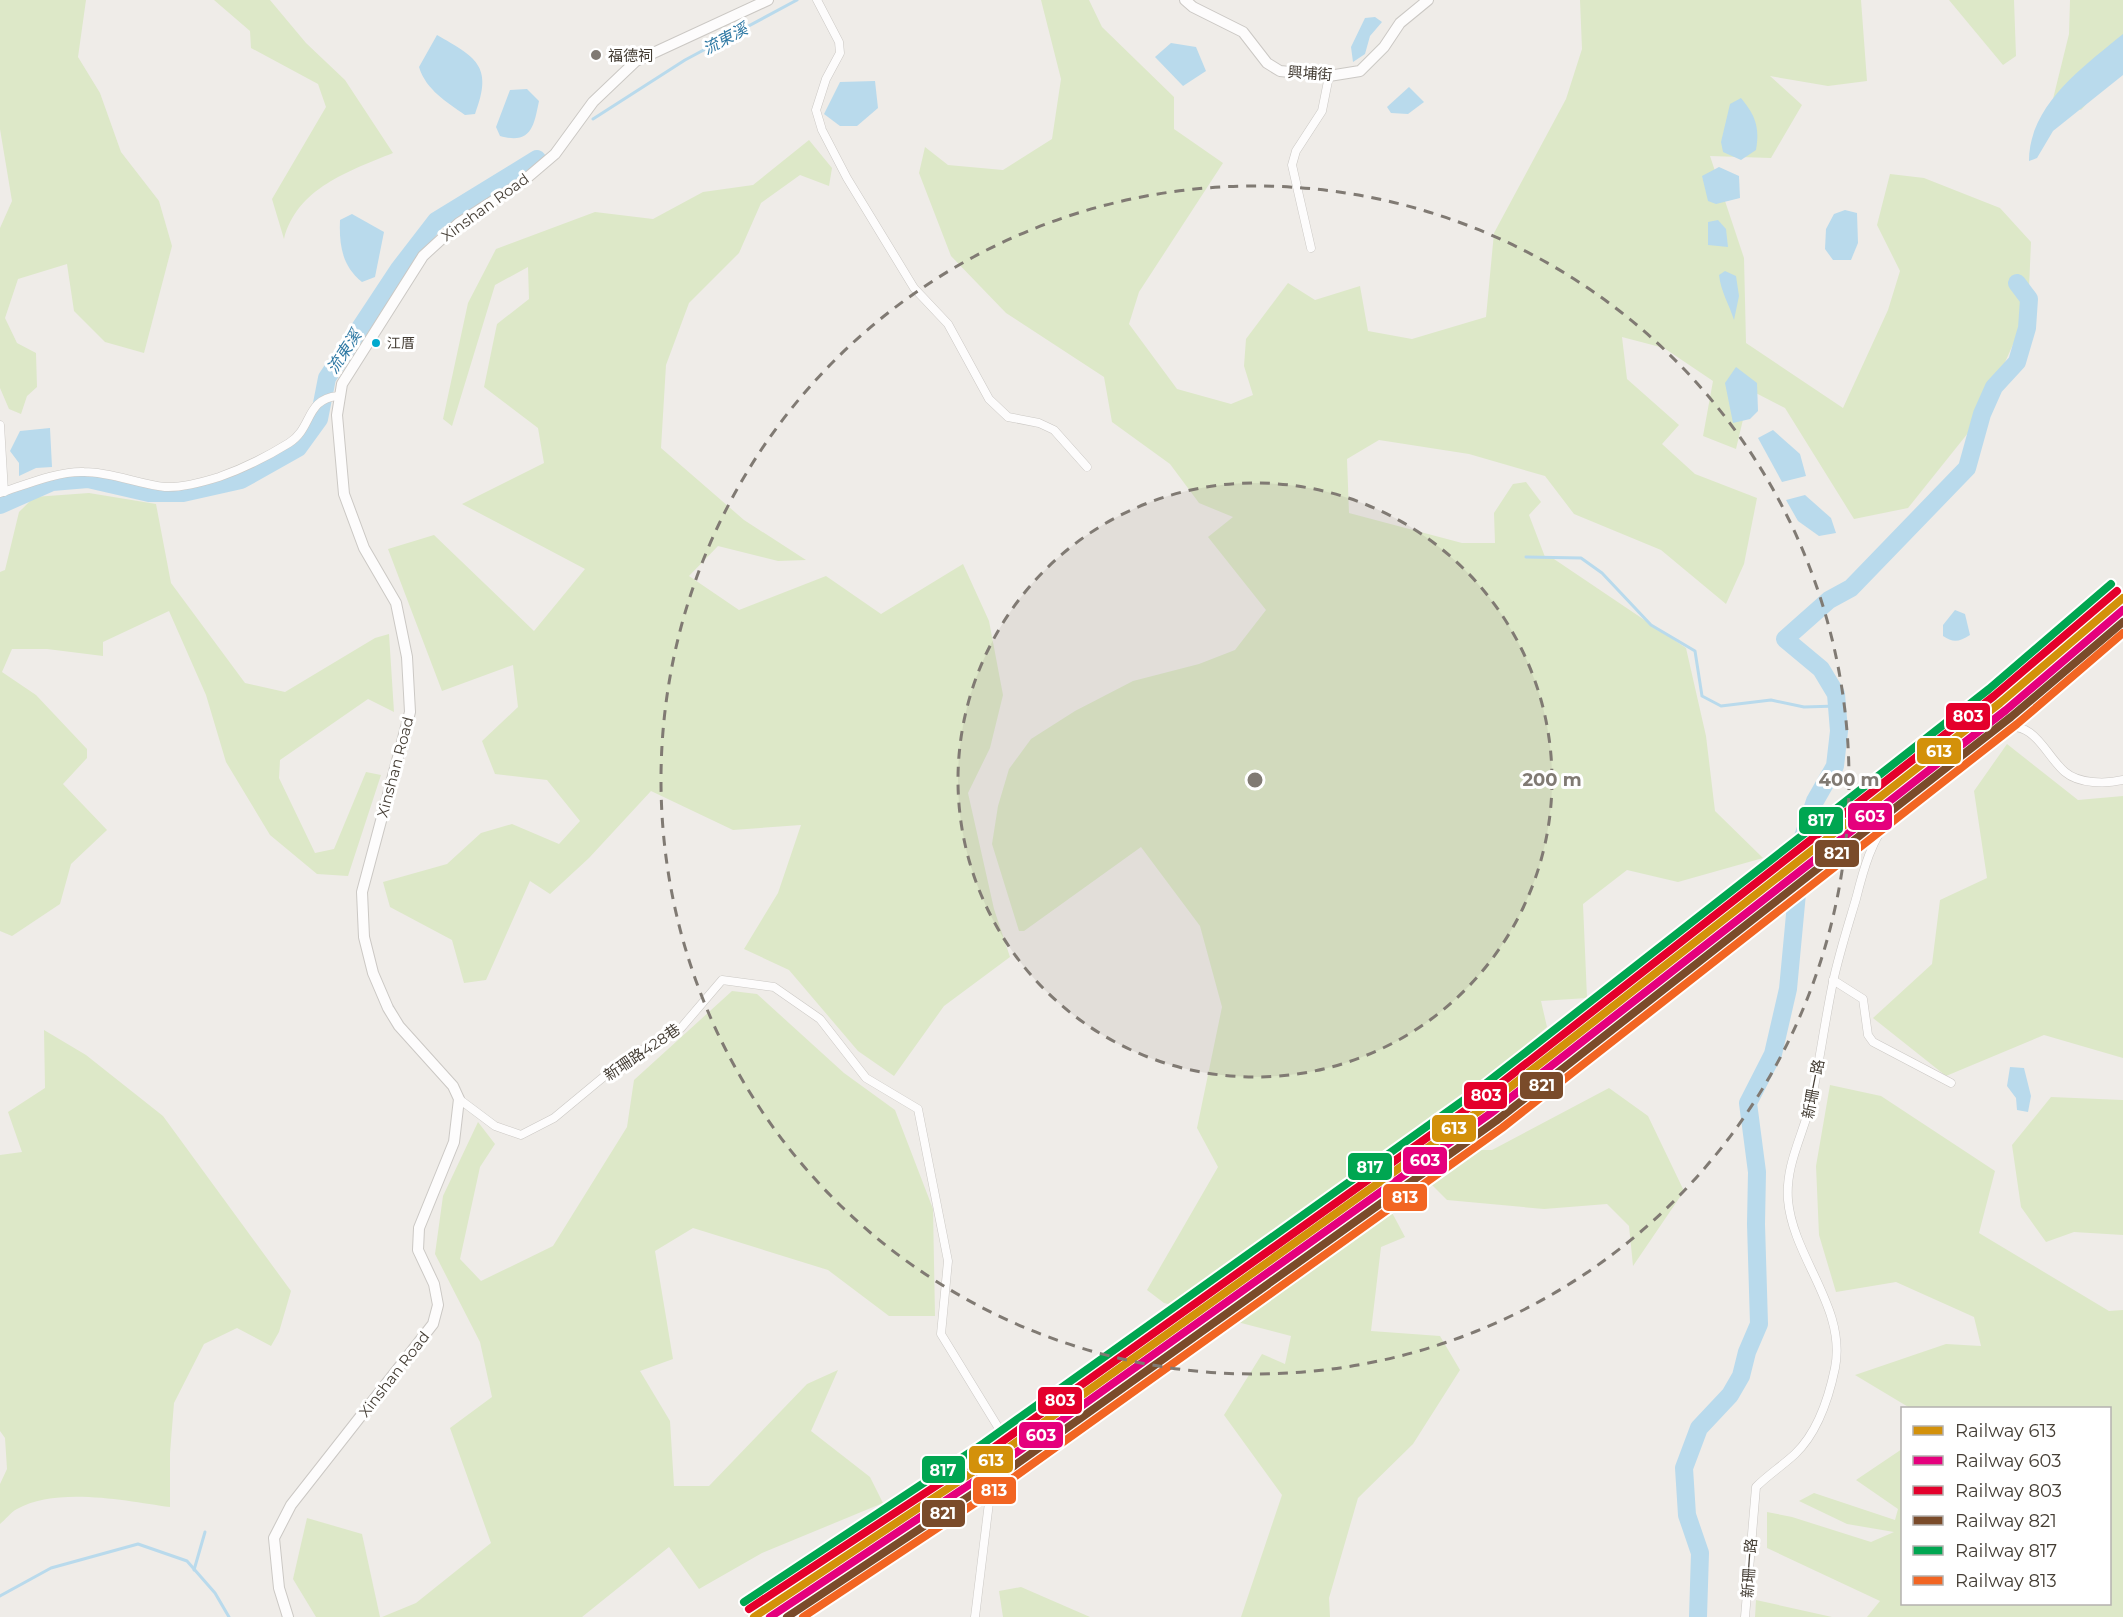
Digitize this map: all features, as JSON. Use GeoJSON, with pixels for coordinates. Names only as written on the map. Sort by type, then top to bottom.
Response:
{"type":"FeatureCollection","features":[{"type":"Feature","properties":{"kind":"street","name":"Xinshan Road"},"geometry":{"type":"LineString","coordinates":[[288,1617],[279,1588],[274,1538],[291,1504],[433,1324],[438,1305],[434,1284],[418,1250],[418,1228],[454,1142],[459,1099],[453,1086],[399,1026],[388,1008],[374,973],[364,937],[362,892],[410,712],[407,657],[396,603],[364,548],[344,494],[334,396],[423,256],[459,223],[521,183],[555,154],[593,102],[636,61],[768,0]]}},
{"type":"Feature","properties":{"kind":"street","name":"興埔街"},"geometry":{"type":"LineString","coordinates":[[1185,0],[1199,10],[1243,32],[1267,63],[1280,71],[1329,76],[1360,71],[1384,47],[1400,23],[1428,0]]}},
{"type":"Feature","properties":{"kind":"street"},"geometry":{"type":"LineString","coordinates":[[818,2],[840,42],[840,53],[826,79],[816,110],[822,130],[847,178],[914,288],[948,324],[989,399],[1008,417],[1039,423],[1054,430],[1087,467]]}},
{"type":"Feature","properties":{"kind":"street"},"geometry":{"type":"LineString","coordinates":[[1311,248],[1293,165],[1296,152],[1322,111],[1329,76]]}},
{"type":"Feature","properties":{"kind":"street"},"geometry":{"type":"LineString","coordinates":[[0,425],[2,493],[83,472],[164,487],[216,478],[288,443],[304,428],[312,407],[334,396]]}},
{"type":"Feature","properties":{"kind":"street","name":"新珊一路"},"geometry":{"type":"LineString","coordinates":[[1745,1617],[1756,1487],[1797,1453],[1806,1440],[1824,1410],[1835,1368],[1838,1346],[1836,1329],[1796,1231],[1788,1203],[1787,1178],[1805,1128],[1833,980],[1863,873],[1875,842],[1891,816],[1922,790],[1971,756],[2000,728],[2015,726],[2040,739],[2066,773],[2089,782],[2123,780]]}},
{"type":"Feature","properties":{"kind":"street","name":"新珊路428巷"},"geometry":{"type":"LineString","coordinates":[[459,1099],[495,1126],[521,1135],[554,1118],[624,1060],[681,1028],[722,980],[774,987],[820,1019],[866,1078],[918,1108],[948,1262],[940,1334],[998,1427],[994,1444]]}},
{"type":"Feature","properties":{"kind":"street"},"geometry":{"type":"LineString","coordinates":[[1833,980],[1863,999],[1868,1035],[1873,1042],[1951,1083]]}},
{"type":"Feature","properties":{"kind":"street"},"geometry":{"type":"LineString","coordinates":[[975,1617],[992,1478]]}},
{"type":"Feature","properties":{"kind":"green space"},"geometry":{"type":"Polygon","coordinates":[[[0,0],[86,0],[78,57],[100,93],[121,152],[159,201],[172,246],[144,353],[105,342],[74,311],[67,264],[18,279],[5,318],[17,343],[36,353],[37,387],[27,396],[21,414],[9,409],[0,388],[0,228],[12,201],[0,129],[0,0]]]}},
{"type":"Feature","properties":{"kind":"green space"},"geometry":{"type":"Polygon","coordinates":[[[214,0],[270,0],[306,43],[345,80],[393,153],[343,175],[313,194],[300,207],[284,239],[272,199],[326,107],[318,84],[251,48],[250,31],[214,0]]]}},
{"type":"Feature","properties":{"kind":"green space"},"geometry":{"type":"Polygon","coordinates":[[[1041,0],[1089,0],[1102,27],[1174,97],[1174,129],[1223,163],[1139,292],[1129,324],[1177,389],[1231,404],[1253,395],[1244,366],[1246,339],[1288,283],[1315,300],[1360,286],[1368,331],[1412,339],[1486,317],[1494,233],[1566,99],[1582,49],[1580,0],[1861,0],[1867,81],[1828,86],[1770,76],[1802,105],[1771,158],[1710,156],[1744,258],[1746,343],[1843,408],[1888,310],[1900,271],[1877,225],[1890,174],[1924,178],[2000,208],[2031,242],[2028,311],[1980,418],[1908,508],[1854,519],[1785,408],[1750,390],[1736,449],[1703,436],[1713,381],[1664,348],[1622,337],[1627,379],[1679,425],[1662,444],[1695,474],[1757,498],[1744,564],[1726,604],[1661,550],[1574,514],[1545,476],[1469,454],[1379,440],[1347,459],[1349,513],[1462,543],[1495,543],[1494,513],[1513,484],[1526,482],[1541,502],[1529,515],[1545,557],[1551,557],[1686,648],[1706,736],[1715,811],[1763,858],[1678,882],[1627,870],[1583,904],[1587,998],[1541,1001],[1547,1027],[1439,1121],[1454,1150],[1492,1150],[1609,1088],[1648,1116],[1684,1191],[1633,1266],[1629,1226],[1607,1204],[1544,1209],[1447,1200],[1397,1150],[1365,1162],[1405,1237],[1381,1247],[1371,1331],[1440,1336],[1460,1370],[1413,1444],[1358,1498],[1329,1598],[1330,1617],[1241,1617],[1282,1495],[1224,1415],[1262,1354],[1285,1364],[1291,1336],[1164,1303],[1147,1290],[1218,1167],[1197,1128],[1222,1007],[1200,926],[1141,847],[1024,931],[1019,931],[992,844],[998,806],[1009,769],[1031,739],[1075,711],[1133,681],[1199,664],[1235,650],[1266,610],[1208,537],[1233,517],[1199,503],[1170,464],[1112,422],[1104,377],[1006,313],[951,256],[919,173],[925,147],[948,165],[1003,170],[1052,139],[1061,79],[1041,0]]]}},
{"type":"Feature","properties":{"kind":"green space"},"geometry":{"type":"Polygon","coordinates":[[[1949,0],[2014,0],[2016,56],[2003,65],[1949,0]]]}},
{"type":"Feature","properties":{"kind":"green space"},"geometry":{"type":"Polygon","coordinates":[[[2070,0],[2123,0],[2123,63],[2081,110],[2053,99],[2069,34],[2070,0]]]}},
{"type":"Feature","properties":{"kind":"green space"},"geometry":{"type":"Polygon","coordinates":[[[809,140],[832,168],[829,186],[800,175],[761,203],[739,253],[689,303],[666,365],[661,448],[744,520],[806,560],[778,561],[718,546],[689,576],[739,610],[826,576],[881,614],[963,564],[989,621],[1003,695],[990,748],[968,793],[994,909],[1010,957],[944,1006],[894,1076],[858,1051],[789,970],[744,949],[778,893],[801,825],[733,830],[651,791],[589,858],[550,894],[530,881],[486,980],[464,983],[452,940],[390,907],[383,882],[447,864],[481,833],[512,824],[559,844],[580,821],[547,780],[495,774],[482,741],[518,707],[513,665],[442,691],[388,549],[434,535],[534,631],[585,569],[462,504],[544,463],[538,428],[484,387],[497,324],[529,299],[528,267],[495,285],[452,426],[443,419],[468,303],[496,249],[595,212],[653,219],[703,192],[753,185],[809,140]]]}},
{"type":"Feature","properties":{"kind":"green space"},"geometry":{"type":"Polygon","coordinates":[[[89,493],[156,504],[171,583],[245,683],[285,692],[375,638],[389,634],[394,712],[368,699],[280,760],[279,778],[315,853],[334,849],[366,772],[381,775],[348,876],[317,874],[270,835],[226,762],[206,695],[169,611],[103,642],[103,656],[47,649],[12,649],[2,672],[36,695],[87,749],[87,758],[63,784],[107,830],[71,864],[60,904],[12,936],[0,931],[0,572],[5,570],[19,512],[34,497],[89,493]]]}},
{"type":"Feature","properties":{"kind":"green space"},"geometry":{"type":"Polygon","coordinates":[[[2007,744],[2078,800],[2123,796],[2123,1058],[2044,1035],[1946,1076],[1873,1018],[1932,964],[1940,900],[1987,878],[1974,791],[2007,744]]]}},
{"type":"Feature","properties":{"kind":"green space"},"geometry":{"type":"Polygon","coordinates":[[[732,991],[757,994],[844,1073],[895,1110],[933,1209],[935,1316],[889,1316],[828,1270],[693,1228],[655,1251],[673,1359],[640,1371],[670,1421],[674,1486],[709,1486],[807,1384],[838,1370],[811,1431],[870,1477],[883,1503],[762,1553],[699,1589],[669,1547],[582,1617],[382,1617],[416,1603],[491,1543],[450,1428],[492,1397],[480,1342],[435,1254],[443,1196],[478,1122],[495,1144],[480,1167],[460,1259],[481,1281],[553,1246],[627,1127],[634,1080],[732,991]]]}},
{"type":"Feature","properties":{"kind":"green space"},"geometry":{"type":"Polygon","coordinates":[[[44,1030],[86,1055],[163,1116],[291,1291],[279,1332],[271,1346],[237,1328],[204,1344],[174,1403],[170,1453],[170,1507],[92,1497],[51,1498],[17,1509],[0,1524],[0,1484],[7,1469],[5,1438],[0,1431],[0,1155],[22,1152],[8,1112],[45,1088],[44,1030]]]}},
{"type":"Feature","properties":{"kind":"green space"},"geometry":{"type":"Polygon","coordinates":[[[1830,1085],[1881,1096],[1995,1171],[1979,1233],[2109,1311],[2123,1310],[2123,1617],[1867,1617],[1880,1601],[1767,1548],[1767,1512],[1792,1517],[1871,1542],[1894,1532],[1847,1524],[1799,1501],[1814,1493],[1895,1520],[1898,1509],[1856,1480],[1901,1450],[1901,1605],[2111,1605],[2111,1407],[1908,1407],[1855,1375],[1946,1344],[1981,1346],[1974,1317],[1896,1282],[1836,1292],[1819,1235],[1816,1166],[1830,1085]]]}},
{"type":"Feature","properties":{"kind":"green space"},"geometry":{"type":"Polygon","coordinates":[[[2051,1097],[2123,1100],[2123,1235],[2074,1232],[2046,1242],[2021,1207],[2012,1145],[2051,1097]]]}},
{"type":"Feature","properties":{"kind":"green space"},"geometry":{"type":"Polygon","coordinates":[[[307,1518],[362,1534],[380,1617],[316,1617],[293,1579],[307,1518]]]}},
{"type":"Feature","properties":{"kind":"green space"},"geometry":{"type":"Polygon","coordinates":[[[1021,1587],[1090,1617],[1003,1617],[999,1591],[1021,1587]]]}},
{"type":"Feature","properties":{"kind":"green space"},"geometry":{"type":"Polygon","coordinates":[[[1756,1600],[1832,1617],[1755,1617],[1756,1600]]]}},
{"type":"Feature","properties":{"kind":"water"},"geometry":{"type":"Polygon","coordinates":[[[1375,17],[1382,22],[1370,36],[1365,54],[1353,62],[1351,47],[1365,18],[1375,17]]]}},
{"type":"Feature","properties":{"kind":"water"},"geometry":{"type":"Polygon","coordinates":[[[2123,34],[2123,75],[2053,131],[2037,158],[2029,161],[2031,141],[2048,105],[2076,74],[2123,34]]]}},
{"type":"Feature","properties":{"kind":"water"},"geometry":{"type":"Polygon","coordinates":[[[437,35],[462,50],[477,64],[482,84],[475,114],[465,115],[451,105],[432,89],[422,75],[419,67],[437,35]]]}},
{"type":"Feature","properties":{"kind":"water"},"geometry":{"type":"Polygon","coordinates":[[[1171,43],[1196,47],[1206,71],[1183,86],[1155,57],[1171,43]]]}},
{"type":"Feature","properties":{"kind":"water"},"geometry":{"type":"Polygon","coordinates":[[[875,81],[878,108],[857,126],[840,126],[824,114],[840,82],[875,81]]]}},
{"type":"Feature","properties":{"kind":"water"},"geometry":{"type":"Polygon","coordinates":[[[1409,87],[1424,102],[1408,114],[1391,113],[1387,107],[1409,87]]]}},
{"type":"Feature","properties":{"kind":"water"},"geometry":{"type":"Polygon","coordinates":[[[527,89],[539,101],[530,131],[519,138],[500,136],[496,127],[510,90],[527,89]]]}},
{"type":"Feature","properties":{"kind":"water"},"geometry":{"type":"Polygon","coordinates":[[[1741,98],[1753,116],[1757,135],[1756,150],[1741,160],[1723,152],[1721,142],[1730,104],[1741,98]]]}},
{"type":"Feature","properties":{"kind":"water"},"geometry":{"type":"Polygon","coordinates":[[[1719,167],[1739,176],[1740,198],[1716,204],[1708,201],[1702,176],[1719,167]]]}},
{"type":"Feature","properties":{"kind":"water"},"geometry":{"type":"Polygon","coordinates":[[[1845,210],[1857,213],[1858,243],[1851,260],[1833,260],[1825,249],[1826,229],[1834,214],[1845,210]]]}},
{"type":"Feature","properties":{"kind":"water"},"geometry":{"type":"Polygon","coordinates":[[[352,214],[384,232],[375,277],[362,282],[350,269],[341,246],[340,220],[352,214]]]}},
{"type":"Feature","properties":{"kind":"water"},"geometry":{"type":"Polygon","coordinates":[[[1718,220],[1726,229],[1728,247],[1708,245],[1708,222],[1718,220]]]}},
{"type":"Feature","properties":{"kind":"water"},"geometry":{"type":"Polygon","coordinates":[[[1725,271],[1736,276],[1739,296],[1734,320],[1720,281],[1719,275],[1725,271]]]}},
{"type":"Feature","properties":{"kind":"water"},"geometry":{"type":"Polygon","coordinates":[[[1736,367],[1757,383],[1758,411],[1750,419],[1733,423],[1725,383],[1736,367]]]}},
{"type":"Feature","properties":{"kind":"water"},"geometry":{"type":"Polygon","coordinates":[[[50,428],[52,467],[36,468],[19,476],[19,463],[10,451],[20,431],[50,428]]]}},
{"type":"Feature","properties":{"kind":"water"},"geometry":{"type":"Polygon","coordinates":[[[1773,430],[1800,454],[1806,476],[1782,482],[1758,438],[1773,430]]]}},
{"type":"Feature","properties":{"kind":"water"},"geometry":{"type":"Polygon","coordinates":[[[1805,495],[1831,518],[1836,533],[1819,536],[1798,521],[1786,500],[1805,495]]]}},
{"type":"Feature","properties":{"kind":"water"},"geometry":{"type":"Polygon","coordinates":[[[1955,610],[1965,614],[1970,635],[1956,641],[1943,636],[1943,625],[1955,610]]]}},
{"type":"Feature","properties":{"kind":"water"},"geometry":{"type":"Polygon","coordinates":[[[2010,1067],[2024,1068],[2031,1096],[2028,1112],[2017,1110],[2016,1098],[2007,1086],[2010,1067]]]}},
{"type":"Feature","properties":{"kind":"waterway","name":"流東溪"},"geometry":{"type":"LineString","coordinates":[[593,119],[685,60],[797,0]]}},
{"type":"Feature","properties":{"kind":"waterway","name":"流東溪"},"geometry":{"type":"LineString","coordinates":[[0,505],[52,482],[88,479],[149,493],[183,493],[241,480],[298,448],[319,419],[327,378],[399,269],[436,221],[537,159]]}},
{"type":"Feature","properties":{"kind":"waterway"},"geometry":{"type":"LineString","coordinates":[[1698,1617],[1700,1553],[1687,1515],[1684,1468],[1699,1428],[1730,1395],[1741,1376],[1747,1352],[1759,1324],[1757,1172],[1748,1103],[1773,1054],[1788,989],[1802,840],[1815,801],[1835,766],[1839,731],[1836,694],[1821,669],[1785,639],[1829,600],[1851,588],[1967,468],[1982,414],[1994,387],[2017,362],[2027,328],[2029,299],[2017,283]]}},
{"type":"Feature","properties":{"kind":"waterway"},"geometry":{"type":"LineString","coordinates":[[1526,557],[1581,558],[1602,573],[1651,625],[1695,651],[1702,696],[1721,706],[1771,700],[1804,707],[1837,706]]}},
{"type":"Feature","properties":{"kind":"waterway"},"geometry":{"type":"LineString","coordinates":[[194,1570],[205,1532]]}},
{"type":"Feature","properties":{"kind":"waterway"},"geometry":{"type":"LineString","coordinates":[[0,1596],[51,1568],[138,1544],[187,1561],[215,1593],[229,1617]]}},
{"type":"Feature","properties":{"kind":"tunnel"},"geometry":{"type":"LineString","coordinates":[[992,1478],[994,1444]]}},
{"type":"Feature","properties":{"kind":"rail line","name":"817"},"geometry":{"type":"LineString","coordinates":[[744,1602],[984,1443],[1475,1092],[1989,689],[2111,584]]}},
{"type":"Feature","properties":{"kind":"rail line","name":"803"},"geometry":{"type":"LineString","coordinates":[[749,1609],[989,1451],[1481,1099],[1994,696],[2117,591]]}},
{"type":"Feature","properties":{"kind":"rail line","name":"613"},"geometry":{"type":"LineString","coordinates":[[754,1617],[994,1458],[1486,1106],[2000,703],[2123,598]]}},
{"type":"Feature","properties":{"kind":"rail line","name":"603"},"geometry":{"type":"LineString","coordinates":[[770,1617],[999,1465],[1491,1113],[2006,710],[2123,610]]}},
{"type":"Feature","properties":{"kind":"rail line","name":"821"},"geometry":{"type":"LineString","coordinates":[[787,1617],[1004,1473],[1496,1121],[2011,717],[2123,622]]}},
{"type":"Feature","properties":{"kind":"rail line","name":"813"},"geometry":{"type":"LineString","coordinates":[[803,1617],[1010,1480],[1502,1128],[2017,724],[2123,633]]}},
{"type":"Feature","properties":{"kind":"place","name":"福德祠"},"geometry":{"type":"Point","coordinates":[596,55]}},
{"type":"Feature","properties":{"kind":"place","name":"江厝"},"geometry":{"type":"Point","coordinates":[376,343]}}]}
